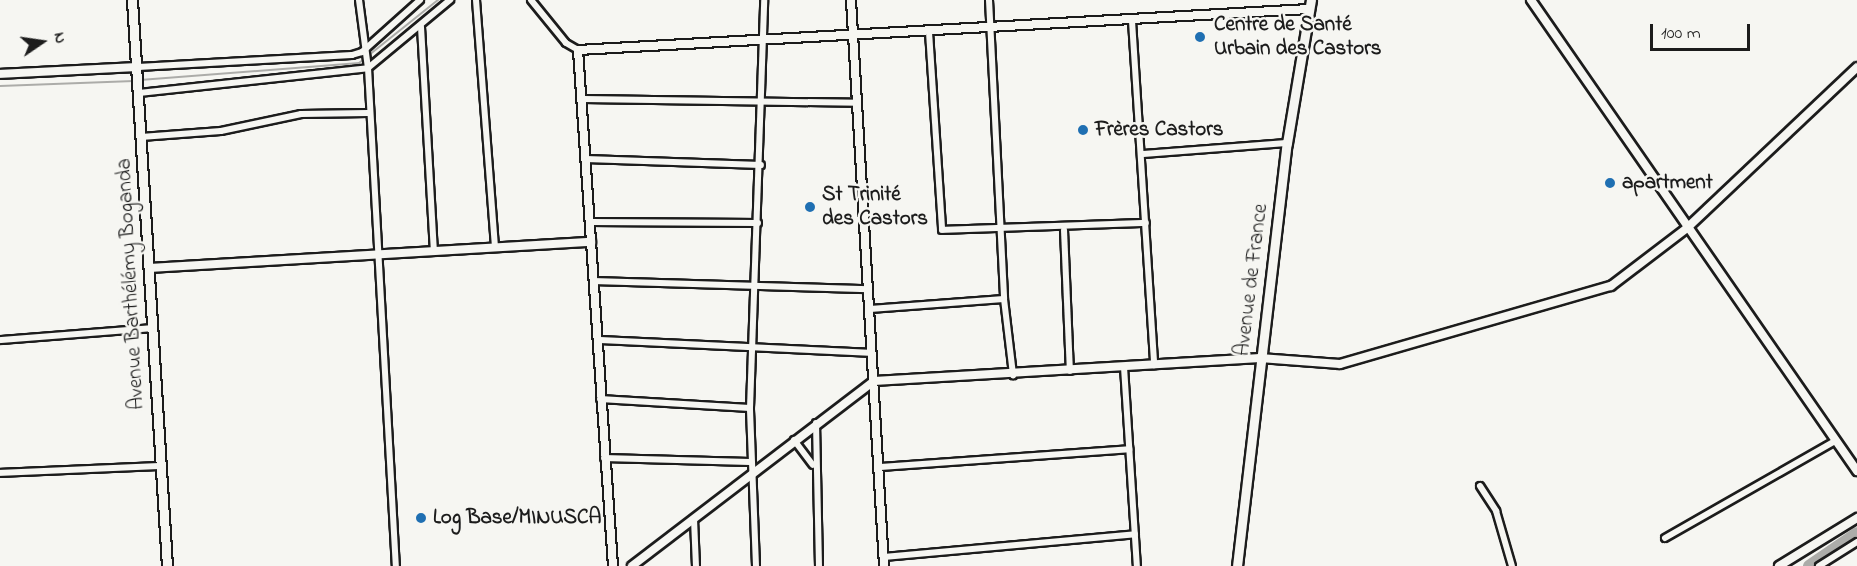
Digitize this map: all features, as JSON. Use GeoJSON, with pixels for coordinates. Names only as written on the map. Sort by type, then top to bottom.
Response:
{"type":"FeatureCollection","features":[{"type":"Feature","properties":{"kind":"main road","name":"Avenue Barthélémy Boganda"},"geometry":{"type":"LineString","coordinates":[[132,0],[167,566]]}},
{"type":"Feature","properties":{"kind":"main road","name":"Avenue de France"},"geometry":{"type":"LineString","coordinates":[[1238,566],[1260,358],[1287,143],[1310,4]]}},
{"type":"Feature","properties":{"kind":"main road"},"geometry":{"type":"LineString","coordinates":[[1779,566],[1857,518]]}},
{"type":"Feature","properties":{"kind":"street"},"geometry":{"type":"LineString","coordinates":[[359,0],[362,52],[368,68],[368,113],[396,566]]}},
{"type":"Feature","properties":{"kind":"street"},"geometry":{"type":"LineString","coordinates":[[0,74],[138,70],[362,52],[420,0]]}},
{"type":"Feature","properties":{"kind":"street"},"geometry":{"type":"LineString","coordinates":[[139,90],[368,68],[421,27],[450,0]]}},
{"type":"Feature","properties":{"kind":"street"},"geometry":{"type":"LineString","coordinates":[[476,0],[495,246]]}},
{"type":"Feature","properties":{"kind":"street"},"geometry":{"type":"LineString","coordinates":[[531,0],[566,43],[578,50],[854,38],[1132,21],[1310,4]]}},
{"type":"Feature","properties":{"kind":"street"},"geometry":{"type":"LineString","coordinates":[[756,566],[750,474],[750,408],[761,165],[764,0]]}},
{"type":"Feature","properties":{"kind":"street"},"geometry":{"type":"LineString","coordinates":[[851,0],[884,562],[1135,534]]}},
{"type":"Feature","properties":{"kind":"street"},"geometry":{"type":"LineString","coordinates":[[989,0],[1004,299],[1014,375]]}},
{"type":"Feature","properties":{"kind":"street"},"geometry":{"type":"LineString","coordinates":[[1531,0],[1857,471]]}},
{"type":"Feature","properties":{"kind":"street"},"geometry":{"type":"LineString","coordinates":[[1132,21],[1143,154],[1154,365]]}},
{"type":"Feature","properties":{"kind":"street"},"geometry":{"type":"LineString","coordinates":[[421,27],[434,250]]}},
{"type":"Feature","properties":{"kind":"street"},"geometry":{"type":"LineString","coordinates":[[929,32],[939,226],[1002,232],[1146,224]]}},
{"type":"Feature","properties":{"kind":"street"},"geometry":{"type":"LineString","coordinates":[[578,50],[584,99],[600,399],[613,566]]}},
{"type":"Feature","properties":{"kind":"street"},"geometry":{"type":"LineString","coordinates":[[632,566],[816,423],[874,381],[1014,375],[1260,358],[1340,364],[1575,299],[1611,286],[1687,228],[1857,67]]}},
{"type":"Feature","properties":{"kind":"street"},"geometry":{"type":"LineString","coordinates":[[584,99],[858,103]]}},
{"type":"Feature","properties":{"kind":"street"},"geometry":{"type":"LineString","coordinates":[[141,137],[221,131],[302,114],[368,113]]}},
{"type":"Feature","properties":{"kind":"street"},"geometry":{"type":"LineString","coordinates":[[1143,154],[1287,143]]}},
{"type":"Feature","properties":{"kind":"street"},"geometry":{"type":"LineString","coordinates":[[586,159],[761,165]]}},
{"type":"Feature","properties":{"kind":"street"},"geometry":{"type":"LineString","coordinates":[[590,222],[758,223]]}},
{"type":"Feature","properties":{"kind":"street"},"geometry":{"type":"LineString","coordinates":[[1064,230],[1070,371]]}},
{"type":"Feature","properties":{"kind":"street"},"geometry":{"type":"LineString","coordinates":[[148,268],[591,242]]}},
{"type":"Feature","properties":{"kind":"street"},"geometry":{"type":"LineString","coordinates":[[593,281],[869,289]]}},
{"type":"Feature","properties":{"kind":"street"},"geometry":{"type":"LineString","coordinates":[[870,309],[1004,299]]}},
{"type":"Feature","properties":{"kind":"street"},"geometry":{"type":"LineString","coordinates":[[0,340],[151,328]]}},
{"type":"Feature","properties":{"kind":"street"},"geometry":{"type":"LineString","coordinates":[[598,340],[752,344],[871,353]]}},
{"type":"Feature","properties":{"kind":"street"},"geometry":{"type":"LineString","coordinates":[[1124,367],[1137,566]]}},
{"type":"Feature","properties":{"kind":"street"},"geometry":{"type":"LineString","coordinates":[[600,399],[750,408]]}},
{"type":"Feature","properties":{"kind":"street"},"geometry":{"type":"LineString","coordinates":[[816,423],[813,465],[819,566]]}},
{"type":"Feature","properties":{"kind":"street"},"geometry":{"type":"LineString","coordinates":[[794,440],[813,465]]}},
{"type":"Feature","properties":{"kind":"street"},"geometry":{"type":"LineString","coordinates":[[1665,537],[1835,441]]}},
{"type":"Feature","properties":{"kind":"street"},"geometry":{"type":"LineString","coordinates":[[880,468],[1129,449]]}},
{"type":"Feature","properties":{"kind":"street"},"geometry":{"type":"LineString","coordinates":[[604,458],[750,462]]}},
{"type":"Feature","properties":{"kind":"street"},"geometry":{"type":"LineString","coordinates":[[0,473],[162,466]]}},
{"type":"Feature","properties":{"kind":"street"},"geometry":{"type":"LineString","coordinates":[[1479,486],[1496,511],[1512,566]]}},
{"type":"Feature","properties":{"kind":"street"},"geometry":{"type":"LineString","coordinates":[[694,519],[696,566]]}},
{"type":"Feature","properties":{"kind":"street"},"geometry":{"type":"LineString","coordinates":[[1819,566],[1857,542]]}},
{"type":"Feature","properties":{"kind":"waterway"},"geometry":{"type":"LineString","coordinates":[[140,80],[359,63],[438,0]]}},
{"type":"Feature","properties":{"kind":"waterway"},"geometry":{"type":"LineString","coordinates":[[0,86],[134,81]]}},
{"type":"Feature","properties":{"kind":"waterway"},"geometry":{"type":"LineString","coordinates":[[1809,566],[1857,533]]}},
{"type":"Feature","properties":{"kind":"place","name":"Centre de Santé Urbain des Castors"},"geometry":{"type":"Point","coordinates":[1200,37]}},
{"type":"Feature","properties":{"kind":"place","name":"Frères Castors"},"geometry":{"type":"Point","coordinates":[1083,130]}},
{"type":"Feature","properties":{"kind":"place","name":"apartment"},"geometry":{"type":"Point","coordinates":[1610,183]}},
{"type":"Feature","properties":{"kind":"place","name":"St Trinité des Castors"},"geometry":{"type":"Point","coordinates":[810,207]}},
{"type":"Feature","properties":{"kind":"place","name":"Log Base/MINUSCA"},"geometry":{"type":"Point","coordinates":[421,518]}}]}
